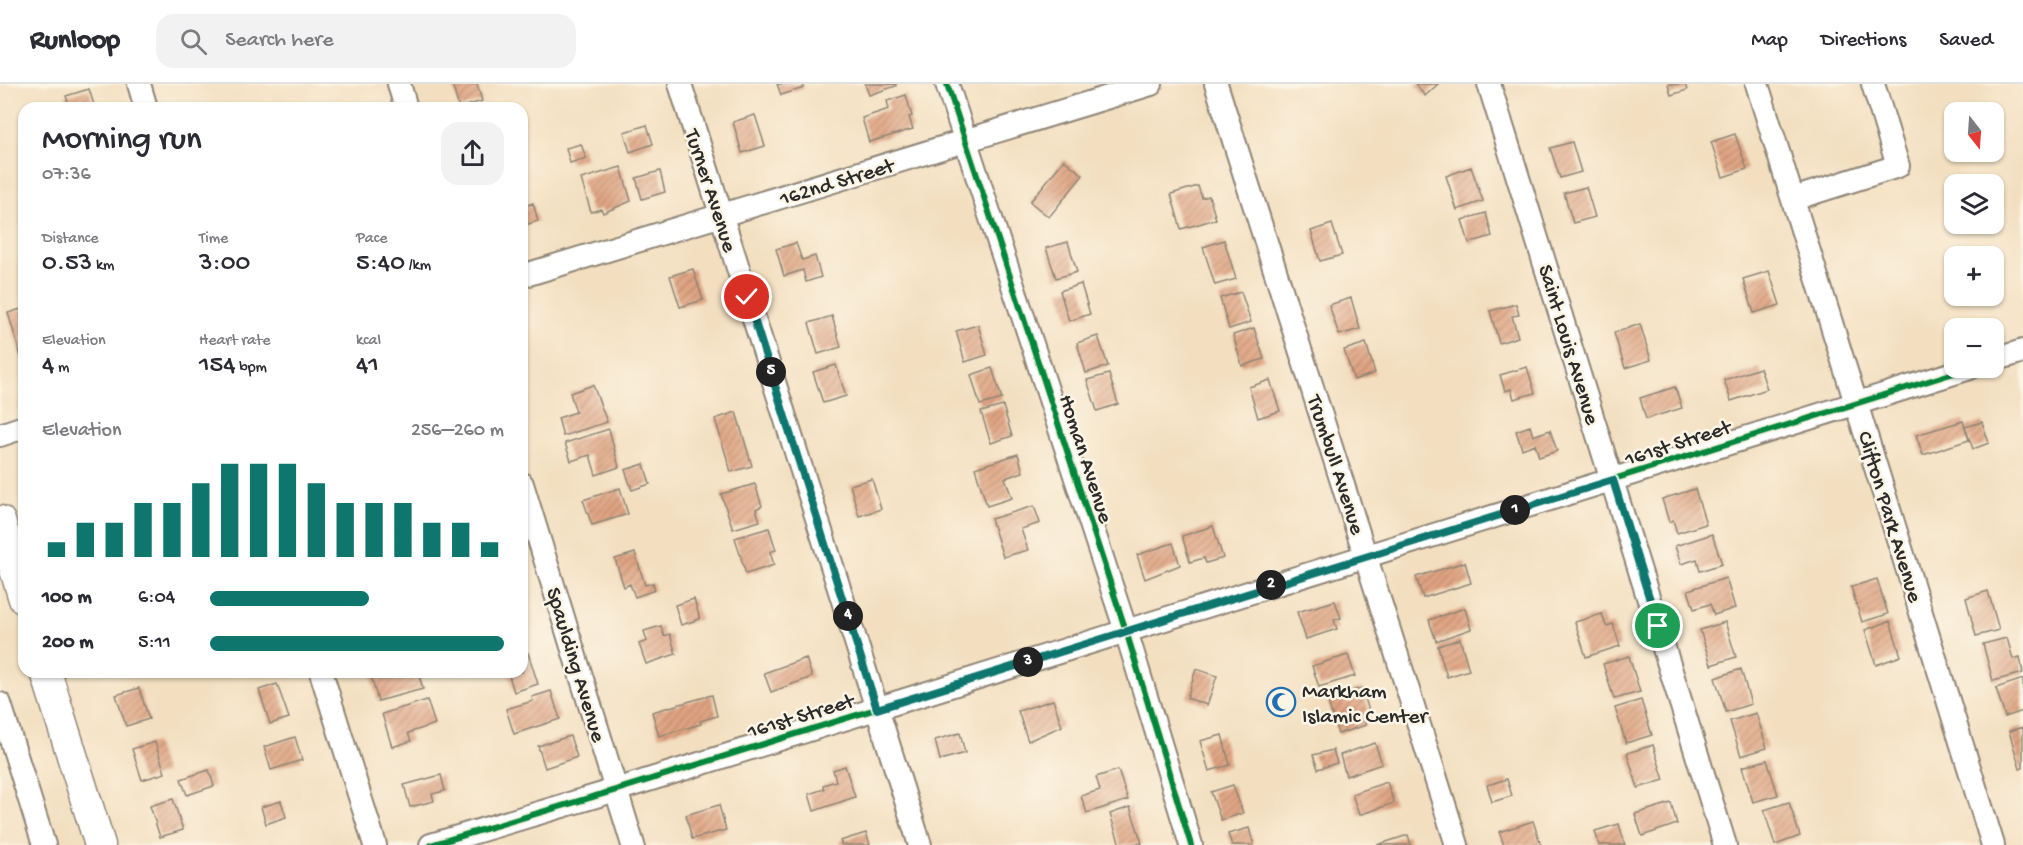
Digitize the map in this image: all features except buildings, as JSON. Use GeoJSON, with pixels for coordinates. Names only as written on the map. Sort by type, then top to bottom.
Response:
{"type":"FeatureCollection","features":[{"type":"Feature","properties":{"kind":"main road"},"geometry":{"type":"LineString","coordinates":[[0,521],[18,580]]}},
{"type":"Feature","properties":{"kind":"main road"},"geometry":{"type":"LineString","coordinates":[[48,678],[100,845]]}},
{"type":"Feature","properties":{"kind":"street"},"geometry":{"type":"LineString","coordinates":[[139,84],[144,102]]}},
{"type":"Feature","properties":{"kind":"street"},"geometry":{"type":"LineString","coordinates":[[399,84],[404,102]]}},
{"type":"Feature","properties":{"kind":"street","name":"Turner Avenue"},"geometry":{"type":"LineString","coordinates":[[680,84],[920,845]]}},
{"type":"Feature","properties":{"kind":"street","name":"Homan Avenue"},"geometry":{"type":"LineString","coordinates":[[947,84],[1126,631],[1191,845]]}},
{"type":"Feature","properties":{"kind":"street","name":"162nd Street"},"geometry":{"type":"LineString","coordinates":[[528,274],[1150,84]]}},
{"type":"Feature","properties":{"kind":"street","name":"Trumbull Avenue"},"geometry":{"type":"LineString","coordinates":[[1216,84],[1457,845]]}},
{"type":"Feature","properties":{"kind":"street","name":"Saint Louis Avenue"},"geometry":{"type":"LineString","coordinates":[[1489,84],[1725,845]]}},
{"type":"Feature","properties":{"kind":"street","name":"Clifton Park Avenue"},"geometry":{"type":"LineString","coordinates":[[1759,84],[1992,845]]}},
{"type":"Feature","properties":{"kind":"street"},"geometry":{"type":"LineString","coordinates":[[1793,199],[1898,166],[1873,84]]}},
{"type":"Feature","properties":{"kind":"street"},"geometry":{"type":"LineString","coordinates":[[2004,357],[2023,351]]}},
{"type":"Feature","properties":{"kind":"street","name":"161st Street"},"geometry":{"type":"LineString","coordinates":[[430,845],[616,790],[1944,376]]}},
{"type":"Feature","properties":{"kind":"street"},"geometry":{"type":"LineString","coordinates":[[0,435],[18,429]]}},
{"type":"Feature","properties":{"kind":"street","name":"Spaulding Avenue"},"geometry":{"type":"LineString","coordinates":[[528,504],[633,845]]}},
{"type":"Feature","properties":{"kind":"street"},"geometry":{"type":"LineString","coordinates":[[323,678],[375,845]]}},
{"type":"Feature","properties":{"kind":"street"},"geometry":{"type":"LineString","coordinates":[[0,704],[44,845]]}},
{"type":"Feature","properties":{"kind":"cycle path"},"geometry":{"type":"LineString","coordinates":[[947,84],[1126,631],[1191,845]]}},
{"type":"Feature","properties":{"kind":"cycle path"},"geometry":{"type":"LineString","coordinates":[[431,845],[616,790],[1944,376]]}},
{"type":"Feature","properties":{"kind":"place","name":"Markham Islamic Center"},"geometry":{"type":"Point","coordinates":[1281,702]}},
{"type":"Feature","properties":{"kind":"route"},"geometry":{"type":"LineString","coordinates":[[747,297],[877,709],[1613,480],[1658,626]]}}]}
